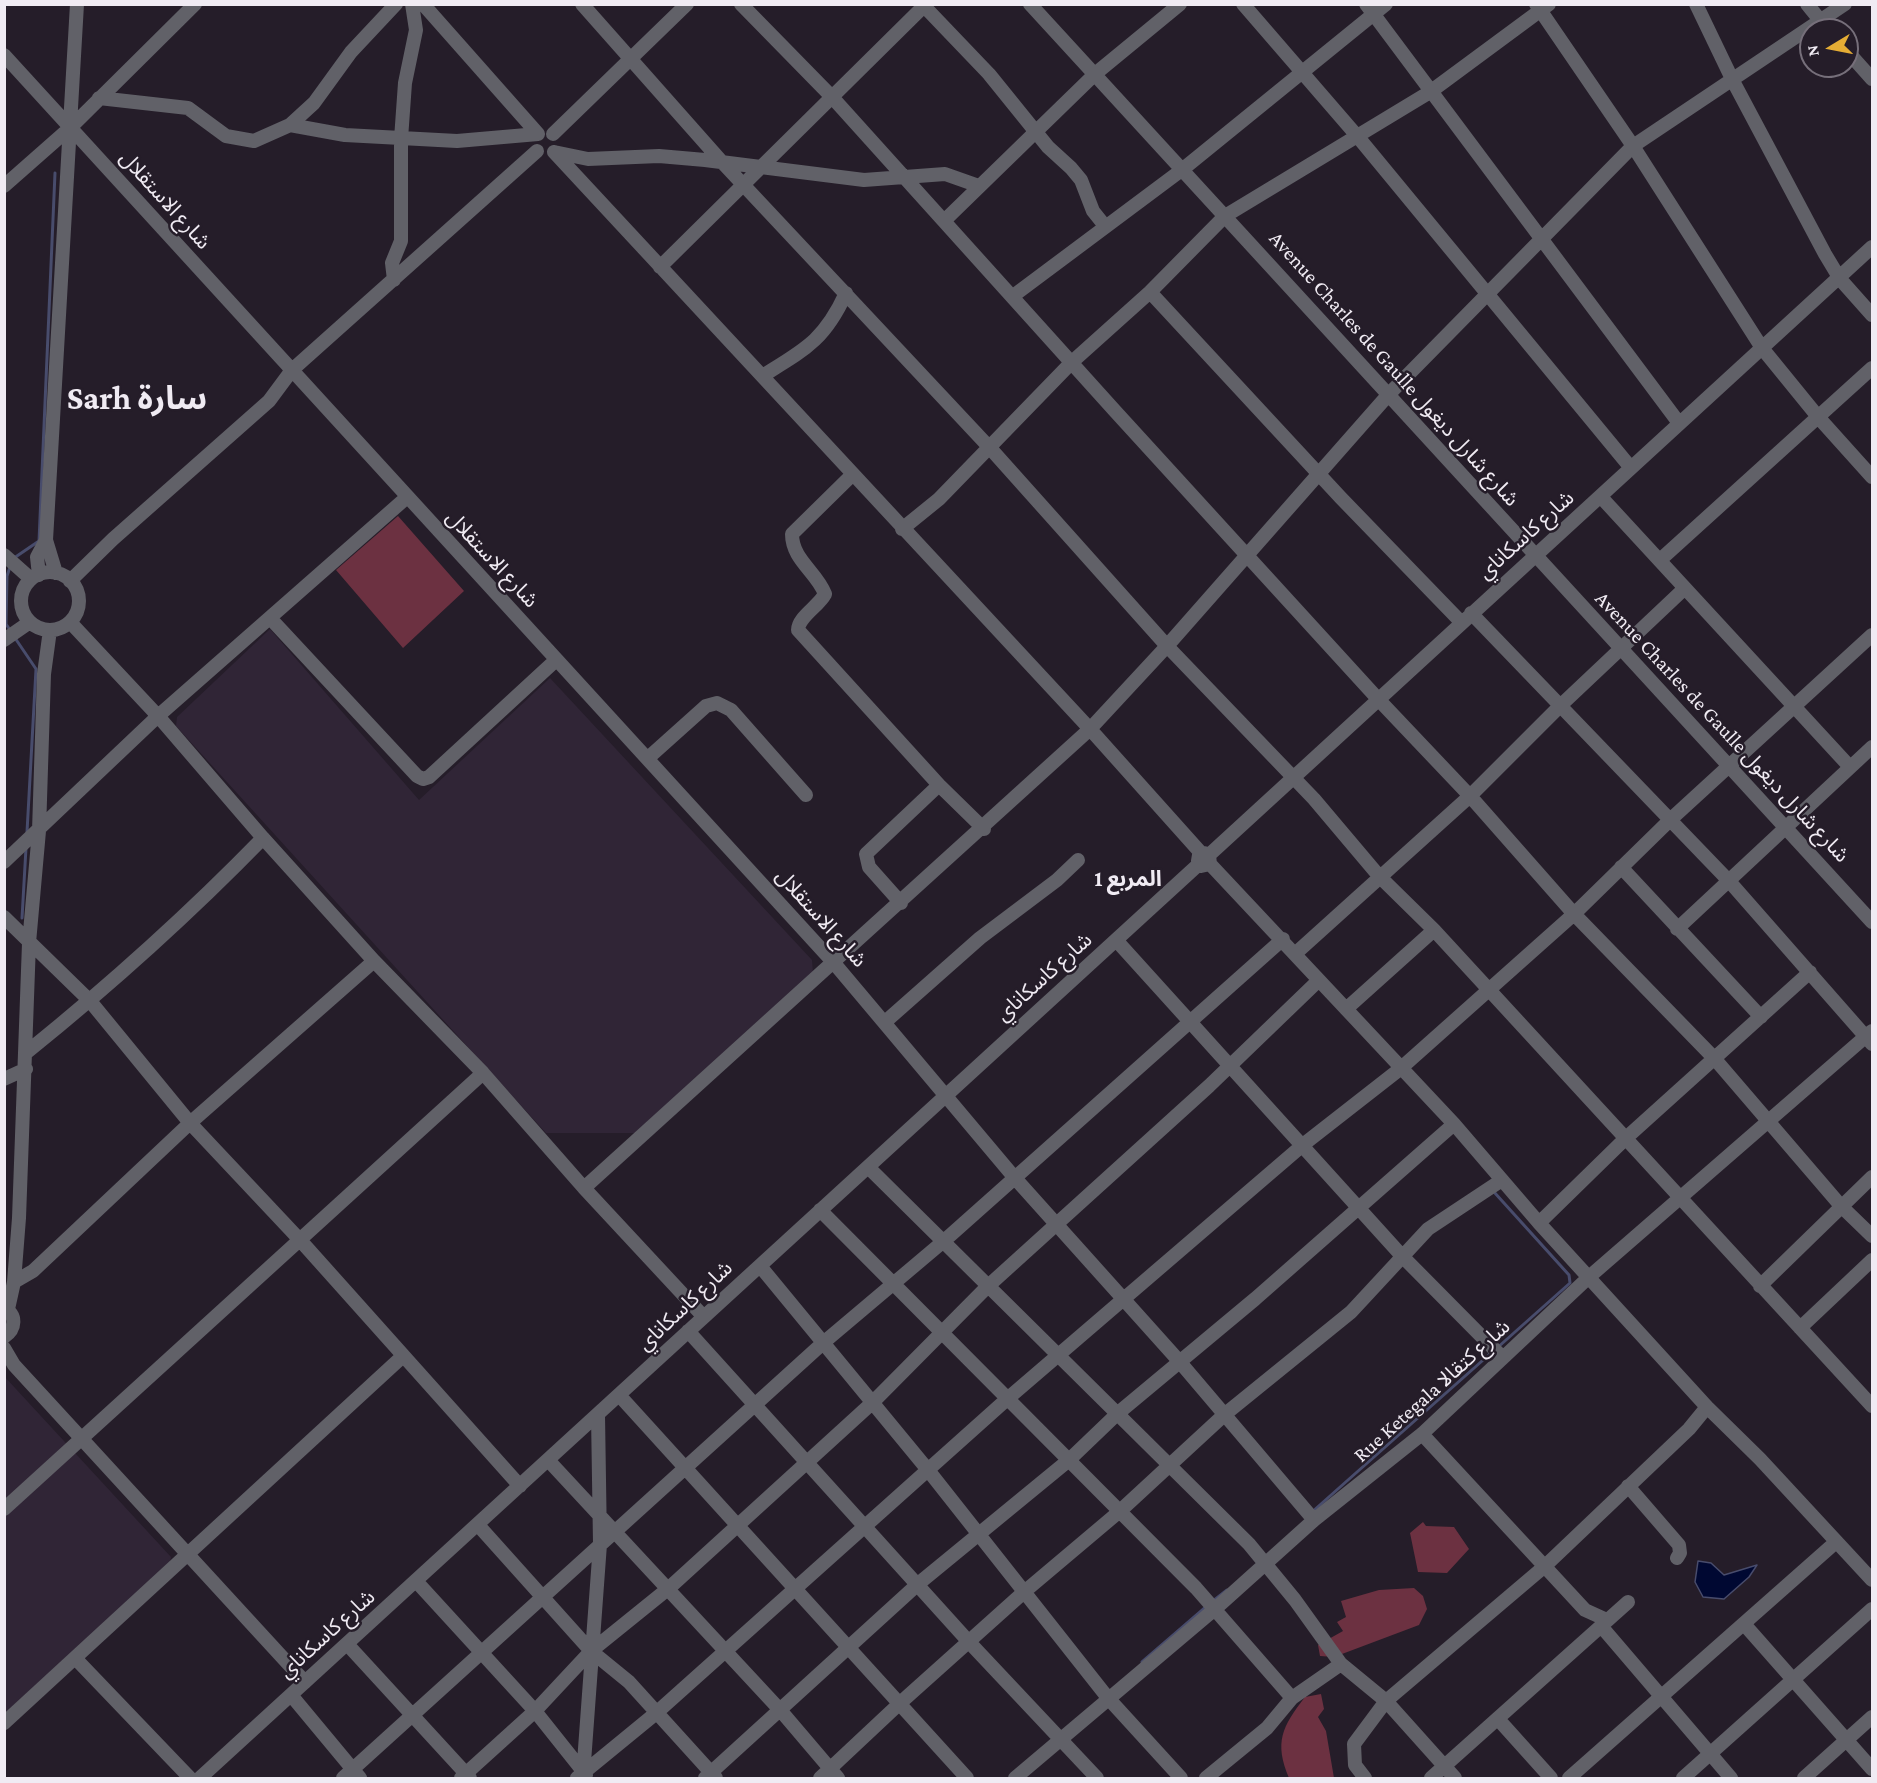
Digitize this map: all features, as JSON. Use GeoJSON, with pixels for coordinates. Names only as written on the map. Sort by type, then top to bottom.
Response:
{"type":"FeatureCollection","features":[{"type":"Feature","properties":{"kind":"street"},"geometry":{"type":"LineString","coordinates":[[56,573],[46,540],[77,4]]}},
{"type":"Feature","properties":{"kind":"street"},"geometry":{"type":"LineString","coordinates":[[4,186],[71,126],[195,4]]}},
{"type":"Feature","properties":{"kind":"street"},"geometry":{"type":"LineString","coordinates":[[99,98],[188,108],[226,136],[254,141],[290,125],[314,103],[351,52],[396,4]]}},
{"type":"Feature","properties":{"kind":"street"},"geometry":{"type":"LineString","coordinates":[[394,280],[392,263],[401,240],[401,139],[405,82],[416,30],[412,4]]}},
{"type":"Feature","properties":{"kind":"street"},"geometry":{"type":"LineString","coordinates":[[423,4],[538,134]]}},
{"type":"Feature","properties":{"kind":"street"},"geometry":{"type":"LineString","coordinates":[[582,4],[721,161],[990,448],[1167,646],[1314,799],[1378,876],[1434,930],[1488,992],[1680,1196],[1872,1406]]}},
{"type":"Feature","properties":{"kind":"street"},"geometry":{"type":"LineString","coordinates":[[553,134],[633,60],[687,4]]}},
{"type":"Feature","properties":{"kind":"street"},"geometry":{"type":"LineString","coordinates":[[741,4],[832,97],[903,178],[944,220],[1378,699],[1470,796],[1574,914],[1714,1058],[1841,1206],[1872,1236]]}},
{"type":"Feature","properties":{"kind":"street"},"geometry":{"type":"LineString","coordinates":[[944,220],[1095,74],[1180,4]]}},
{"type":"Feature","properties":{"kind":"street"},"geometry":{"type":"LineString","coordinates":[[1243,4],[1358,137],[1630,468]]}},
{"type":"Feature","properties":{"kind":"street"},"geometry":{"type":"LineString","coordinates":[[1013,296],[1183,169],[1304,73],[1370,10],[1386,4]]}},
{"type":"Feature","properties":{"kind":"street"},"geometry":{"type":"LineString","coordinates":[[1696,4],[1733,81],[1840,279],[1872,315]]}},
{"type":"Feature","properties":{"kind":"street"},"geometry":{"type":"LineString","coordinates":[[1806,4],[1818,18]]}},
{"type":"Feature","properties":{"kind":"street"},"geometry":{"type":"LineString","coordinates":[[1832,18],[1845,4]]}},
{"type":"Feature","properties":{"kind":"street"},"geometry":{"type":"LineString","coordinates":[[660,267],[745,186],[924,5],[989,74],[1035,132],[1081,180],[1093,211],[1105,226]]}},
{"type":"Feature","properties":{"kind":"street","name":"Avenue Charles de Gaulle شارع شارل ديغول"},"geometry":{"type":"LineString","coordinates":[[1035,6],[1872,922]]}},
{"type":"Feature","properties":{"kind":"street"},"geometry":{"type":"LineString","coordinates":[[902,529],[939,499],[1072,362],[1150,292],[1225,216],[1431,92],[1542,6],[1762,348],[1819,418],[1872,477]]}},
{"type":"Feature","properties":{"kind":"street"},"geometry":{"type":"LineString","coordinates":[[1370,10],[1679,423]]}},
{"type":"Feature","properties":{"kind":"street"},"geometry":{"type":"LineString","coordinates":[[584,1188],[984,829],[1090,729],[1167,646],[1389,394],[1488,294],[1540,237],[1633,146],[1799,42]]}},
{"type":"Feature","properties":{"kind":"street","name":"شارع الاستقلال"},"geometry":{"type":"LineString","coordinates":[[4,55],[71,126],[406,498],[648,758],[834,963],[1014,1177],[1179,1361],[1314,1520]]}},
{"type":"Feature","properties":{"kind":"street"},"geometry":{"type":"LineString","coordinates":[[1859,64],[1872,79]]}},
{"type":"Feature","properties":{"kind":"street"},"geometry":{"type":"LineString","coordinates":[[290,125],[345,135],[457,141],[538,134],[546,131],[553,134],[558,143],[554,152]]}},
{"type":"Feature","properties":{"kind":"street"},"geometry":{"type":"LineString","coordinates":[[538,134],[534,145],[537,151],[548,155],[554,152],[588,159],[659,156],[765,166],[864,180],[945,174],[979,186]]}},
{"type":"Feature","properties":{"kind":"street"},"geometry":{"type":"LineString","coordinates":[[70,581],[113,539],[268,401],[292,370],[537,151]]}},
{"type":"Feature","properties":{"kind":"street"},"geometry":{"type":"LineString","coordinates":[[554,152],[1090,729],[1205,859],[1283,939],[1400,1069],[1454,1124],[1539,1223],[1707,1407],[1760,1459],[1872,1580]]}},
{"type":"Feature","properties":{"kind":"street","name":"شارع كاسكاناي"},"geometry":{"type":"LineString","coordinates":[[200,1779],[1292,777],[1601,497],[1679,423],[1840,279],[1872,247]]}},
{"type":"Feature","properties":{"kind":"street"},"geometry":{"type":"LineString","coordinates":[[1150,292],[1319,474],[1560,706],[1729,880],[1870,1037]]}},
{"type":"Feature","properties":{"kind":"street"},"geometry":{"type":"LineString","coordinates":[[762,376],[807,348],[821,336],[833,320],[846,294]]}},
{"type":"Feature","properties":{"kind":"street"},"geometry":{"type":"LineString","coordinates":[[1660,560],[1872,368]]}},
{"type":"Feature","properties":{"kind":"street"},"geometry":{"type":"LineString","coordinates":[[852,475],[792,534],[792,544],[799,558],[821,584],[825,594],[820,603],[800,622],[798,630],[939,785],[984,829]]}},
{"type":"Feature","properties":{"kind":"street"},"geometry":{"type":"LineString","coordinates":[[1601,497],[1850,767]]}},
{"type":"Feature","properties":{"kind":"street"},"geometry":{"type":"LineString","coordinates":[[4,862],[158,716],[406,498]]}},
{"type":"Feature","properties":{"kind":"street"},"geometry":{"type":"LineString","coordinates":[[4,555],[35,577],[56,573],[70,581],[78,597],[75,614],[70,622],[50,630],[30,622],[24,614],[21,595],[35,577],[37,557],[46,540]]}},
{"type":"Feature","properties":{"kind":"street"},"geometry":{"type":"LineString","coordinates":[[1296,953],[1378,876],[1470,796],[1560,706],[1622,650],[1685,588]]}},
{"type":"Feature","properties":{"kind":"street"},"geometry":{"type":"LineString","coordinates":[[270,618],[408,767],[423,779],[429,777],[473,739],[556,660]]}},
{"type":"Feature","properties":{"kind":"street"},"geometry":{"type":"LineString","coordinates":[[4,640],[30,622]]}},
{"type":"Feature","properties":{"kind":"street"},"geometry":{"type":"LineString","coordinates":[[70,622],[158,716],[262,838],[374,961],[483,1073],[584,1188],[703,1316]]}},
{"type":"Feature","properties":{"kind":"street"},"geometry":{"type":"LineString","coordinates":[[4,1337],[10,1333],[14,1324],[6,1309],[14,1282],[27,1052],[29,942],[39,831],[44,674],[50,630]]}},
{"type":"Feature","properties":{"kind":"street"},"geometry":{"type":"LineString","coordinates":[[583,1777],[1006,1400],[1304,1144],[1400,1069],[1488,992],[1574,914],[1670,820],[1795,708],[1872,635]]}},
{"type":"Feature","properties":{"kind":"street"},"geometry":{"type":"LineString","coordinates":[[648,758],[706,706],[717,703],[731,710],[806,795]]}},
{"type":"Feature","properties":{"kind":"street"},"geometry":{"type":"LineString","coordinates":[[1677,929],[1872,747]]}},
{"type":"Feature","properties":{"kind":"street"},"geometry":{"type":"LineString","coordinates":[[901,903],[869,867],[866,854],[939,785]]}},
{"type":"Feature","properties":{"kind":"street"},"geometry":{"type":"LineString","coordinates":[[27,1052],[90,1001],[203,899],[262,838]]}},
{"type":"Feature","properties":{"kind":"street"},"geometry":{"type":"LineString","coordinates":[[885,1022],[980,938],[1058,880],[1078,860]]}},
{"type":"Feature","properties":{"kind":"street"},"geometry":{"type":"LineString","coordinates":[[1621,867],[1761,1017]]}},
{"type":"Feature","properties":{"kind":"street"},"geometry":{"type":"LineString","coordinates":[[4,917],[90,1001],[190,1123],[300,1240],[519,1486]]}},
{"type":"Feature","properties":{"kind":"street"},"geometry":{"type":"LineString","coordinates":[[1346,1009],[1434,930]]}},
{"type":"Feature","properties":{"kind":"street"},"geometry":{"type":"LineString","coordinates":[[291,1695],[352,1776],[411,1715],[482,1654],[615,1530],[823,1343],[945,1240],[1283,939]]}},
{"type":"Feature","properties":{"kind":"street"},"geometry":{"type":"LineString","coordinates":[[1116,940],[1304,1144],[1402,1256],[1502,1357]]}},
{"type":"Feature","properties":{"kind":"street"},"geometry":{"type":"LineString","coordinates":[[14,1282],[33,1270],[190,1123],[374,961]]}},
{"type":"Feature","properties":{"kind":"street"},"geometry":{"type":"LineString","coordinates":[[1539,1223],[1626,1138],[1810,972]]}},
{"type":"Feature","properties":{"kind":"street"},"geometry":{"type":"LineString","coordinates":[[347,1644],[466,1777],[535,1711],[591,1651],[669,1588],[872,1403],[987,1287],[1058,1225],[1319,980]]}},
{"type":"Feature","properties":{"kind":"street","name":"Rue Ketegala شارع كتقالا"},"geometry":{"type":"LineString","coordinates":[[1015,1779],[1060,1738],[1215,1609],[1314,1520],[1422,1434],[1502,1357],[1680,1196],[1768,1120],[1870,1037]]}},
{"type":"Feature","properties":{"kind":"street"},"geometry":{"type":"LineString","coordinates":[[4,1079],[26,1069]]}},
{"type":"Feature","properties":{"kind":"street"},"geometry":{"type":"LineString","coordinates":[[4,1509],[483,1073]]}},
{"type":"Feature","properties":{"kind":"street"},"geometry":{"type":"LineString","coordinates":[[478,1525],[591,1651],[629,1682],[711,1777],[918,1584],[1069,1460],[1117,1414],[1255,1299],[1454,1124]]}},
{"type":"Feature","properties":{"kind":"street"},"geometry":{"type":"LineString","coordinates":[[868,1167],[945,1240],[987,1287],[1168,1467],[1214,1509],[1266,1563],[1341,1664],[1386,1701],[1455,1779]]}},
{"type":"Feature","properties":{"kind":"street"},"geometry":{"type":"LineString","coordinates":[[1760,1286],[1872,1177]]}},
{"type":"Feature","properties":{"kind":"street"},"geometry":{"type":"LineString","coordinates":[[548,1460],[600,1512],[781,1711],[829,1776],[899,1704],[1024,1592],[1120,1511],[1224,1415],[1351,1312],[1402,1256],[1449,1214],[1502,1180]]}},
{"type":"Feature","properties":{"kind":"street"},"geometry":{"type":"LineString","coordinates":[[820,1210],[1215,1609],[1292,1698]]}},
{"type":"Feature","properties":{"kind":"street"},"geometry":{"type":"LineString","coordinates":[[1800,1328],[1872,1260]]}},
{"type":"Feature","properties":{"kind":"street"},"geometry":{"type":"LineString","coordinates":[[760,1266],[979,1533],[1108,1698],[1181,1779]]}},
{"type":"Feature","properties":{"kind":"street"},"geometry":{"type":"LineString","coordinates":[[688,1331],[969,1642],[1097,1779]]}},
{"type":"Feature","properties":{"kind":"street"},"geometry":{"type":"LineString","coordinates":[[4,1348],[14,1365],[305,1682]]}},
{"type":"Feature","properties":{"kind":"street"},"geometry":{"type":"LineString","coordinates":[[4,1723],[403,1356]]}},
{"type":"Feature","properties":{"kind":"street"},"geometry":{"type":"LineString","coordinates":[[619,1395],[850,1647],[967,1779]]}},
{"type":"Feature","properties":{"kind":"street"},"geometry":{"type":"LineString","coordinates":[[1365,1779],[1355,1765],[1354,1744],[1386,1701],[1545,1566],[1689,1429],[1707,1407]]}},
{"type":"Feature","properties":{"kind":"street"},"geometry":{"type":"LineString","coordinates":[[583,1777],[600,1544],[598,1415]]}},
{"type":"Feature","properties":{"kind":"street"},"geometry":{"type":"LineString","coordinates":[[1422,1434],[1585,1610],[1604,1623],[1661,1697],[1731,1779]]}},
{"type":"Feature","properties":{"kind":"street"},"geometry":{"type":"LineString","coordinates":[[1628,1486],[1679,1545],[1680,1553],[1677,1558]]}},
{"type":"Feature","properties":{"kind":"street"},"geometry":{"type":"LineString","coordinates":[[1569,1779],[1836,1542]]}},
{"type":"Feature","properties":{"kind":"street"},"geometry":{"type":"LineString","coordinates":[[416,1581],[535,1711],[583,1777]]}},
{"type":"Feature","properties":{"kind":"street"},"geometry":{"type":"LineString","coordinates":[[1431,1779],[1628,1602]]}},
{"type":"Feature","properties":{"kind":"street"},"geometry":{"type":"LineString","coordinates":[[1683,1779],[1872,1609]]}},
{"type":"Feature","properties":{"kind":"street"},"geometry":{"type":"LineString","coordinates":[[1744,1624],[1872,1769]]}},
{"type":"Feature","properties":{"kind":"street"},"geometry":{"type":"LineString","coordinates":[[75,1658],[190,1779]]}},
{"type":"Feature","properties":{"kind":"street"},"geometry":{"type":"LineString","coordinates":[[1206,1779],[1267,1728],[1292,1698],[1341,1664]]}},
{"type":"Feature","properties":{"kind":"street"},"geometry":{"type":"LineString","coordinates":[[1804,1779],[1872,1717]]}},
{"type":"Feature","properties":{"kind":"street"},"geometry":{"type":"LineString","coordinates":[[1498,1719],[1551,1779]]}},
{"type":"Feature","properties":{"kind":"shaded area"},"geometry":{"type":"Polygon","coordinates":[[[398,516],[464,591],[403,648],[336,570],[398,516]]]}},
{"type":"Feature","properties":{"kind":"shaded area"},"geometry":{"type":"Polygon","coordinates":[[[270,629],[419,800],[550,678],[812,960],[813,973],[635,1133],[546,1133],[176,726],[177,717],[270,629]]]}},
{"type":"Feature","properties":{"kind":"shaded area"},"geometry":{"type":"Polygon","coordinates":[[[4,1376],[171,1557],[170,1563],[4,1714],[4,1376]]]}},
{"type":"Feature","properties":{"kind":"shaded area"},"geometry":{"type":"Polygon","coordinates":[[[1423,1522],[1426,1526],[1454,1527],[1469,1549],[1447,1573],[1418,1572],[1410,1533],[1423,1522]]]}},
{"type":"Feature","properties":{"kind":"shaded area"},"geometry":{"type":"Polygon","coordinates":[[[1414,1588],[1423,1596],[1427,1609],[1419,1625],[1334,1657],[1320,1656],[1318,1645],[1343,1631],[1337,1622],[1346,1617],[1341,1601],[1379,1590],[1414,1588]]]}},
{"type":"Feature","properties":{"kind":"shaded area"},"geometry":{"type":"Polygon","coordinates":[[[1321,1694],[1324,1709],[1318,1717],[1326,1731],[1334,1778],[1289,1778],[1284,1765],[1281,1744],[1286,1726],[1305,1697],[1321,1694]]]}},
{"type":"Feature","properties":{"kind":"water"},"geometry":{"type":"Polygon","coordinates":[[[1698,1561],[1711,1563],[1724,1575],[1757,1565],[1749,1577],[1724,1599],[1703,1597],[1695,1582],[1698,1561]]]}},
{"type":"Feature","properties":{"kind":"waterway"},"geometry":{"type":"LineString","coordinates":[[14,558],[39,541],[55,173]]}},
{"type":"Feature","properties":{"kind":"waterway"},"geometry":{"type":"LineString","coordinates":[[10,567],[7,576],[6,624],[10,630]]}},
{"type":"Feature","properties":{"kind":"waterway"},"geometry":{"type":"LineString","coordinates":[[15,638],[36,669],[27,832]]}},
{"type":"Feature","properties":{"kind":"waterway"},"geometry":{"type":"LineString","coordinates":[[22,918],[26,848]]}},
{"type":"Feature","properties":{"kind":"waterway"},"geometry":{"type":"LineString","coordinates":[[1494,1192],[1569,1275],[1570,1283],[1497,1348]]}},
{"type":"Feature","properties":{"kind":"waterway"},"geometry":{"type":"LineString","coordinates":[[1312,1512],[1491,1353]]}},
{"type":"Feature","properties":{"kind":"waterway"},"geometry":{"type":"LineString","coordinates":[[1213,1601],[1227,1590]]}},
{"type":"Feature","properties":{"kind":"waterway"},"geometry":{"type":"LineString","coordinates":[[1142,1662],[1207,1606]]}},
{"type":"Feature","properties":{"kind":"district","name":"Sarh سارة"},"geometry":{"type":"Point","coordinates":[137,399]}},
{"type":"Feature","properties":{"kind":"district","name":"المربع 1"},"geometry":{"type":"Point","coordinates":[1128,879]}}]}
